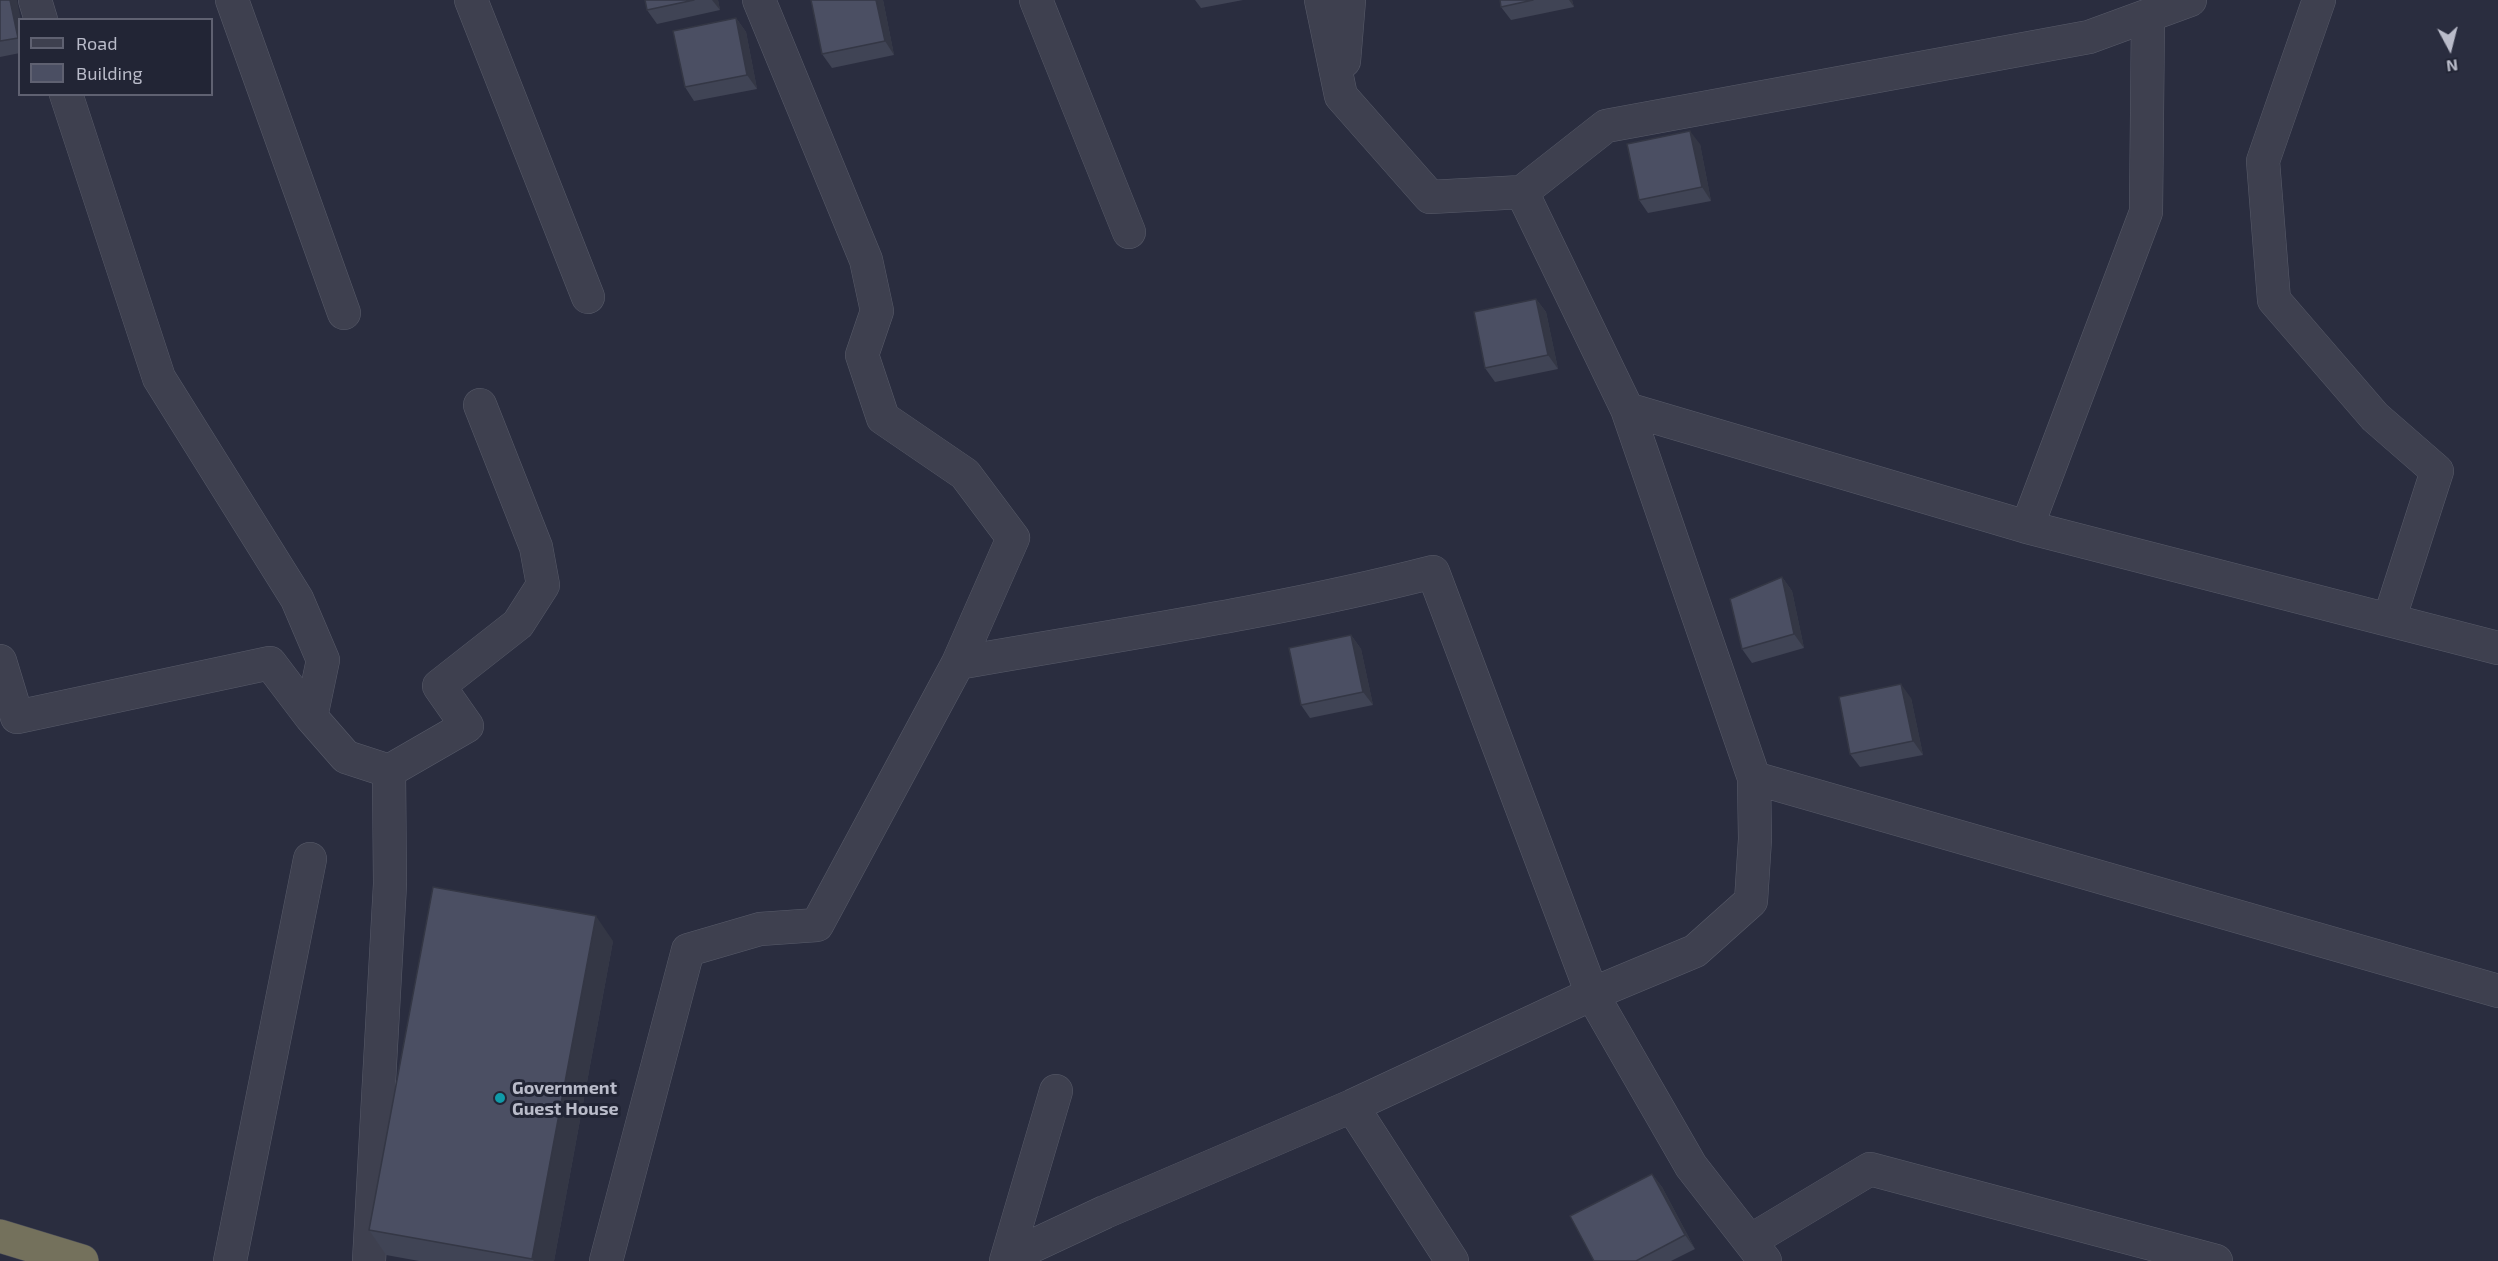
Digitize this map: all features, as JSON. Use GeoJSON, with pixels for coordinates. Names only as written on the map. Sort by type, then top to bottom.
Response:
{"type":"FeatureCollection","features":[{"type":"Feature","properties":{"kind":"highway"},"geometry":{"type":"LineString","coordinates":[[0,1236],[82,1261]]}},
{"type":"Feature","properties":{"kind":"street"},"geometry":{"type":"LineString","coordinates":[[35,0],[40,18]]}},
{"type":"Feature","properties":{"kind":"street"},"geometry":{"type":"LineString","coordinates":[[232,0],[344,313]]}},
{"type":"Feature","properties":{"kind":"street"},"geometry":{"type":"LineString","coordinates":[[471,0],[588,297]]}},
{"type":"Feature","properties":{"kind":"street"},"geometry":{"type":"LineString","coordinates":[[606,1261],[688,950],[760,929],[817,926],[958,663],[1013,538],[965,474],[883,418],[862,356],[877,311],[866,260],[759,0]]}},
{"type":"Feature","properties":{"kind":"street"},"geometry":{"type":"LineString","coordinates":[[1036,0],[1129,232]]}},
{"type":"Feature","properties":{"kind":"street"},"geometry":{"type":"LineString","coordinates":[[1321,0],[1341,96],[1430,198],[1522,192],[1606,126],[2089,37],[2190,0]]}},
{"type":"Feature","properties":{"kind":"street"},"geometry":{"type":"LineString","coordinates":[[1341,96],[1349,0]]}},
{"type":"Feature","properties":{"kind":"street"},"geometry":{"type":"LineString","coordinates":[[2319,0],[2263,161],[2274,300],[2375,417],[2437,471],[2389,620]]}},
{"type":"Feature","properties":{"kind":"street"},"geometry":{"type":"LineString","coordinates":[[2027,527],[2146,212],[2148,16]]}},
{"type":"Feature","properties":{"kind":"street"},"geometry":{"type":"LineString","coordinates":[[67,96],[159,378],[297,599],[323,660],[311,717]]}},
{"type":"Feature","properties":{"kind":"street"},"geometry":{"type":"LineString","coordinates":[[1006,1259],[1105,1212],[1352,1106],[1592,994],[1695,951],[1751,901],[1755,839],[1754,778],[1627,409],[1522,192]]}},
{"type":"Feature","properties":{"kind":"street"},"geometry":{"type":"LineString","coordinates":[[0,661],[17,717],[270,663],[311,717],[346,757],[389,771],[467,726],[439,686],[518,624],[543,585],[536,547],[480,405]]}},
{"type":"Feature","properties":{"kind":"street"},"geometry":{"type":"LineString","coordinates":[[1627,409],[2027,527],[2498,648]]}},
{"type":"Feature","properties":{"kind":"street"},"geometry":{"type":"LineString","coordinates":[[958,663],[1363,590],[1432,572],[1592,994],[1691,1166],[1757,1251],[1870,1169],[2208,1260]]}},
{"type":"Feature","properties":{"kind":"street"},"geometry":{"type":"LineString","coordinates":[[369,1261],[390,884],[389,771]]}},
{"type":"Feature","properties":{"kind":"street"},"geometry":{"type":"LineString","coordinates":[[1754,778],[2498,991]]}},
{"type":"Feature","properties":{"kind":"street"},"geometry":{"type":"LineString","coordinates":[[230,1261],[310,859]]}},
{"type":"Feature","properties":{"kind":"street"},"geometry":{"type":"LineString","coordinates":[[1006,1259],[1056,1091]]}},
{"type":"Feature","properties":{"kind":"street"},"geometry":{"type":"LineString","coordinates":[[1352,1106],[1452,1261]]}},
{"type":"Feature","properties":{"kind":"building"},"geometry":{"type":"Polygon","coordinates":[[[0,0],[10,0],[18,38],[0,41],[0,0]]]}},
{"type":"Feature","properties":{"kind":"building"},"geometry":{"type":"Polygon","coordinates":[[[645,0],[694,0],[647,10],[645,0]]]}},
{"type":"Feature","properties":{"kind":"building"},"geometry":{"type":"Polygon","coordinates":[[[811,0],[876,0],[885,41],[822,54],[811,0]]]}},
{"type":"Feature","properties":{"kind":"building"},"geometry":{"type":"Polygon","coordinates":[[[1500,0],[1533,0],[1501,7],[1500,0]]]}},
{"type":"Feature","properties":{"kind":"building"},"geometry":{"type":"Polygon","coordinates":[[[736,18],[747,75],[685,87],[673,31],[736,18]]]}},
{"type":"Feature","properties":{"kind":"building"},"geometry":{"type":"Polygon","coordinates":[[[1690,131],[1702,187],[1639,200],[1627,144],[1690,131]]]}},
{"type":"Feature","properties":{"kind":"building"},"geometry":{"type":"Polygon","coordinates":[[[1536,299],[1548,355],[1485,368],[1474,312],[1536,299]]]}},
{"type":"Feature","properties":{"kind":"building"},"geometry":{"type":"Polygon","coordinates":[[[1782,577],[1794,634],[1742,649],[1730,599],[1782,577]]]}},
{"type":"Feature","properties":{"kind":"building"},"geometry":{"type":"Polygon","coordinates":[[[1351,635],[1363,692],[1301,705],[1289,648],[1351,635]]]}},
{"type":"Feature","properties":{"kind":"building"},"geometry":{"type":"Polygon","coordinates":[[[1901,684],[1913,741],[1850,754],[1839,697],[1901,684]]]}},
{"type":"Feature","properties":{"kind":"building","name":"Government Guest House"},"geometry":{"type":"Polygon","coordinates":[[[433,887],[596,916],[532,1259],[369,1230],[433,887]]]}},
{"type":"Feature","properties":{"kind":"building"},"geometry":{"type":"Polygon","coordinates":[[[1652,1174],[1685,1235],[1636,1261],[1594,1261],[1570,1216],[1652,1174]]]}},
{"type":"Feature","properties":{"kind":"place","name":"Government Guest House"},"geometry":{"type":"Point","coordinates":[500,1098]}}]}
